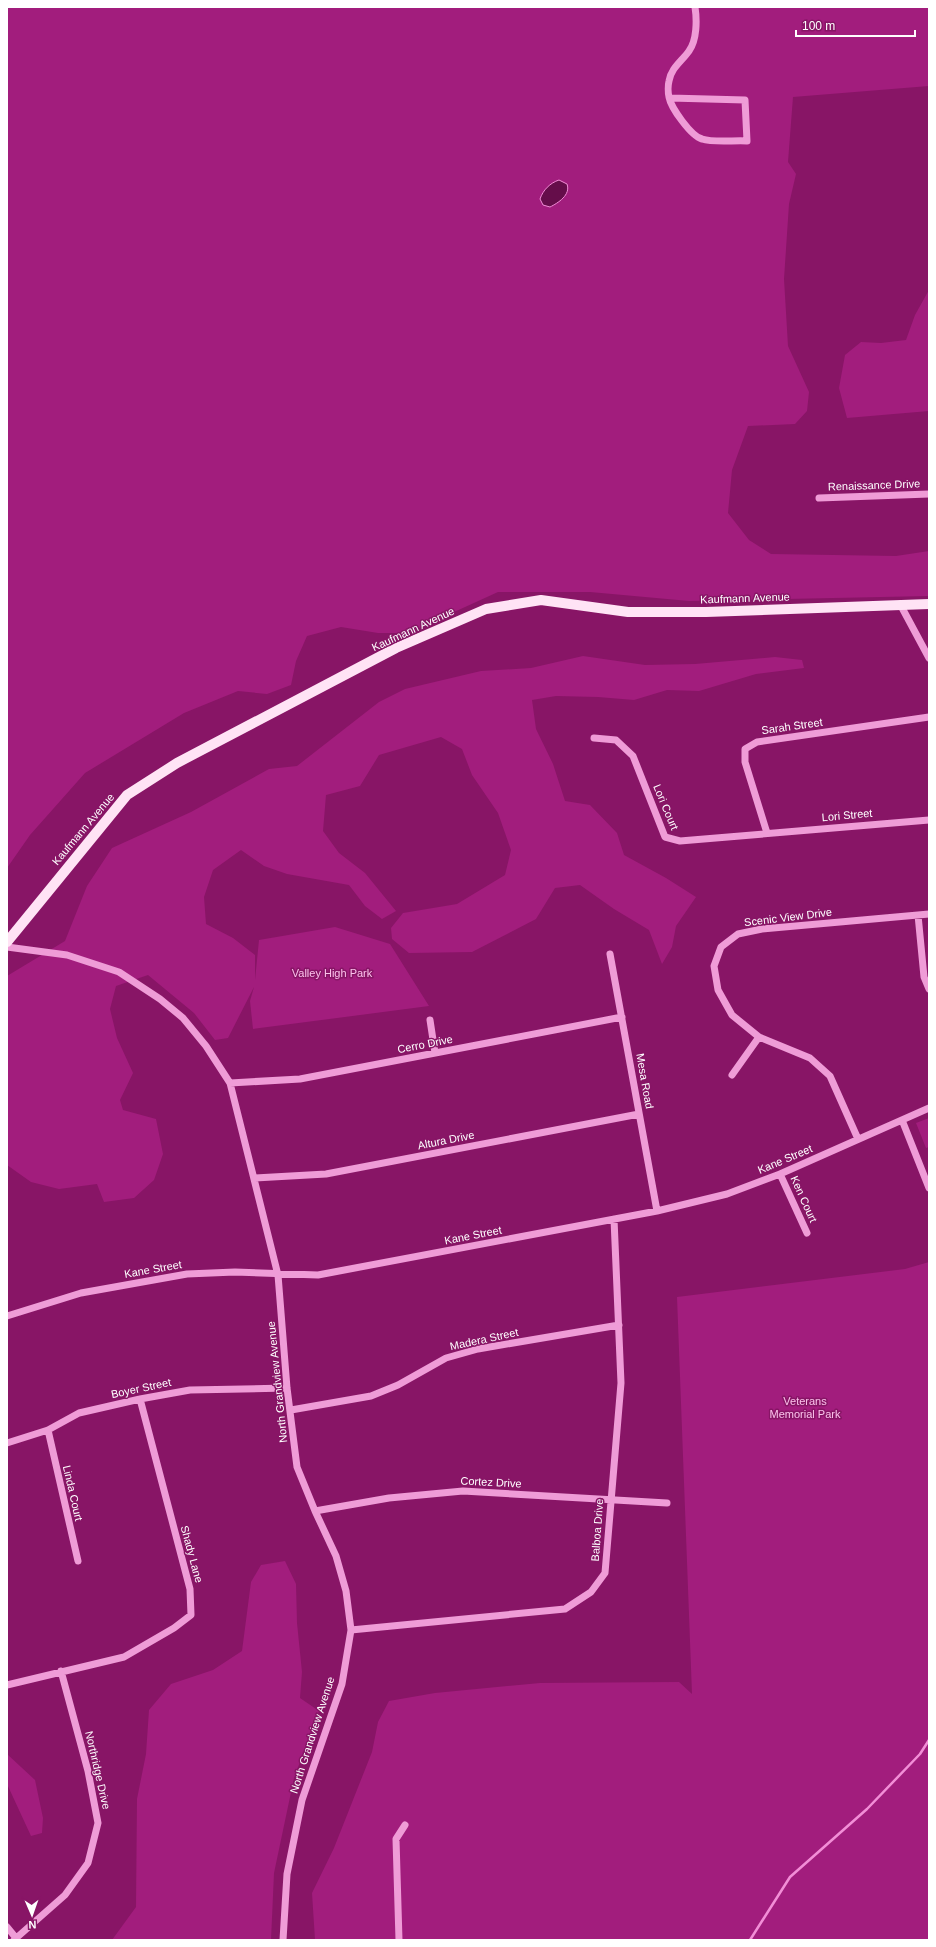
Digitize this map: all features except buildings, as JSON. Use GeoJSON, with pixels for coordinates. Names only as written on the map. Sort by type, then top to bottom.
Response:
{"type":"FeatureCollection","features":[{"type":"Feature","properties":{"kind":"main road","name":"Kaufmann Avenue"},"geometry":{"type":"LineString","coordinates":[[7,942],[127,795],[178,763],[396,648],[486,609],[541,600],[628,612],[706,612],[929,604]]}},
{"type":"Feature","properties":{"kind":"street"},"geometry":{"type":"LineString","coordinates":[[670,98],[745,100],[748,140],[701,139],[688,128],[677,113],[670,98],[669,81],[674,68],[690,50],[692,44],[696,27],[695,7]]}},
{"type":"Feature","properties":{"kind":"street","name":"Renaissance Drive"},"geometry":{"type":"LineString","coordinates":[[819,498],[929,494]]}},
{"type":"Feature","properties":{"kind":"street"},"geometry":{"type":"LineString","coordinates":[[900,604],[929,658]]}},
{"type":"Feature","properties":{"kind":"street","name":"Sarah Street"},"geometry":{"type":"LineString","coordinates":[[767,833],[745,762],[745,749],[757,742],[929,717]]}},
{"type":"Feature","properties":{"kind":"street","name":"Lori Court"},"geometry":{"type":"LineString","coordinates":[[594,738],[616,740],[633,756],[664,837],[680,841],[767,833]]}},
{"type":"Feature","properties":{"kind":"street","name":"Lori Street"},"geometry":{"type":"LineString","coordinates":[[767,833],[929,820]]}},
{"type":"Feature","properties":{"kind":"street","name":"Scenic View Drive"},"geometry":{"type":"LineString","coordinates":[[858,1139],[830,1076],[810,1058],[759,1037],[732,1015],[718,990],[714,966],[721,947],[738,934],[762,929],[929,914]]}},
{"type":"Feature","properties":{"kind":"street"},"geometry":{"type":"LineString","coordinates":[[918,915],[924,976],[929,989]]}},
{"type":"Feature","properties":{"kind":"street","name":"North Grandview Avenue"},"geometry":{"type":"LineString","coordinates":[[7,947],[67,954],[119,972],[160,999],[183,1018],[206,1046],[230,1083],[255,1178],[278,1275],[287,1388],[291,1410],[297,1467],[336,1556],[346,1591],[351,1630],[342,1684],[302,1800],[287,1874],[283,1940]]}},
{"type":"Feature","properties":{"kind":"street","name":"Mesa Road"},"geometry":{"type":"LineString","coordinates":[[610,954],[657,1211]]}},
{"type":"Feature","properties":{"kind":"street","name":"Cerro Drive"},"geometry":{"type":"LineString","coordinates":[[230,1083],[300,1078],[622,1017]]}},
{"type":"Feature","properties":{"kind":"street"},"geometry":{"type":"LineString","coordinates":[[430,1020],[435,1053]]}},
{"type":"Feature","properties":{"kind":"street"},"geometry":{"type":"LineString","coordinates":[[732,1075],[759,1037]]}},
{"type":"Feature","properties":{"kind":"street","name":"Kane Street"},"geometry":{"type":"LineString","coordinates":[[7,1316],[81,1293],[187,1274],[235,1272],[278,1275],[318,1275],[657,1211],[727,1194],[780,1174],[929,1108]]}},
{"type":"Feature","properties":{"kind":"street","name":"Altura Drive"},"geometry":{"type":"LineString","coordinates":[[255,1178],[326,1174],[639,1114]]}},
{"type":"Feature","properties":{"kind":"street"},"geometry":{"type":"LineString","coordinates":[[902,1120],[929,1188]]}},
{"type":"Feature","properties":{"kind":"street","name":"Ken Court"},"geometry":{"type":"LineString","coordinates":[[780,1174],[807,1233]]}},
{"type":"Feature","properties":{"kind":"street","name":"Balboa Drive"},"geometry":{"type":"LineString","coordinates":[[351,1630],[565,1609],[592,1592],[605,1573],[621,1383],[614,1219]]}},
{"type":"Feature","properties":{"kind":"street","name":"Madera Street"},"geometry":{"type":"LineString","coordinates":[[291,1410],[371,1396],[398,1385],[446,1358],[471,1351],[619,1325]]}},
{"type":"Feature","properties":{"kind":"street","name":"Boyer Street"},"geometry":{"type":"LineString","coordinates":[[7,1443],[48,1430],[79,1414],[140,1399],[190,1390],[287,1388]]}},
{"type":"Feature","properties":{"kind":"street","name":"Shady Lane"},"geometry":{"type":"LineString","coordinates":[[7,1685],[124,1657],[174,1628],[191,1615],[190,1590],[140,1399]]}},
{"type":"Feature","properties":{"kind":"street","name":"Linda Court"},"geometry":{"type":"LineString","coordinates":[[48,1430],[78,1561]]}},
{"type":"Feature","properties":{"kind":"street","name":"Cortez Drive"},"geometry":{"type":"LineString","coordinates":[[315,1511],[389,1498],[463,1491],[610,1501],[667,1503]]}},
{"type":"Feature","properties":{"kind":"street","name":"Northridge Drive"},"geometry":{"type":"LineString","coordinates":[[15,1939],[70,1889],[88,1863],[98,1823],[88,1771],[61,1671]]}},
{"type":"Feature","properties":{"kind":"street"},"geometry":{"type":"LineString","coordinates":[[399,1940],[396,1839],[404,1825]]}},
{"type":"Feature","properties":{"kind":"street"},"geometry":{"type":"LineString","coordinates":[[7,1927],[15,1939]]}},
{"type":"Feature","properties":{"kind":"green space"},"geometry":{"type":"Polygon","coordinates":[[[7,7],[929,7],[929,86],[793,97],[788,162],[796,174],[789,204],[784,279],[788,346],[809,392],[807,411],[795,424],[748,426],[732,470],[728,513],[749,540],[771,554],[896,556],[929,551],[929,596],[689,601],[590,592],[498,592],[408,633],[378,633],[341,627],[307,636],[296,661],[291,685],[267,694],[238,691],[184,713],[85,773],[30,835],[7,868],[7,7]]]}},
{"type":"Feature","properties":{"kind":"green space"},"geometry":{"type":"Polygon","coordinates":[[[929,290],[929,411],[847,418],[839,388],[845,355],[861,342],[881,343],[906,340],[915,315],[929,290]]]}},
{"type":"Feature","properties":{"kind":"green space","name":"Valley High Park"},"geometry":{"type":"Polygon","coordinates":[[[583,656],[645,665],[695,664],[775,657],[802,660],[804,668],[756,674],[699,691],[667,690],[634,700],[556,696],[532,700],[536,729],[553,764],[565,801],[590,805],[617,833],[624,855],[666,878],[696,897],[676,926],[672,947],[662,964],[649,930],[614,909],[580,885],[555,888],[536,919],[472,952],[409,953],[392,939],[391,928],[403,913],[457,904],[505,875],[511,850],[498,813],[472,775],[462,749],[441,737],[379,755],[360,786],[326,795],[323,831],[339,853],[365,873],[396,911],[382,919],[365,906],[349,885],[287,874],[264,866],[241,850],[213,870],[204,897],[206,924],[233,938],[255,955],[255,980],[259,940],[335,927],[390,944],[429,1006],[253,1029],[250,1001],[254,987],[228,1038],[215,1040],[194,1013],[148,975],[116,986],[110,1009],[117,1038],[133,1073],[120,1100],[123,1110],[156,1119],[163,1154],[154,1180],[134,1198],[104,1202],[97,1184],[59,1189],[31,1182],[7,1165],[7,976],[65,941],[87,886],[112,848],[191,812],[269,769],[297,766],[379,702],[405,689],[481,671],[531,668],[583,656]]]}},
{"type":"Feature","properties":{"kind":"green space"},"geometry":{"type":"Polygon","coordinates":[[[929,1118],[929,1147],[926,1148],[916,1123],[929,1118]]]}},
{"type":"Feature","properties":{"kind":"green space","name":"Veterans Memorial Park"},"geometry":{"type":"Polygon","coordinates":[[[929,1262],[929,1940],[315,1940],[312,1893],[334,1848],[372,1752],[378,1722],[389,1701],[435,1693],[540,1683],[679,1682],[692,1694],[677,1297],[905,1269],[929,1262]]]}},
{"type":"Feature","properties":{"kind":"green space"},"geometry":{"type":"Polygon","coordinates":[[[285,1561],[296,1584],[297,1623],[302,1672],[300,1698],[319,1711],[294,1778],[274,1873],[271,1940],[112,1940],[136,1907],[137,1799],[146,1754],[149,1710],[171,1684],[213,1670],[242,1651],[251,1582],[261,1565],[285,1561]]]}},
{"type":"Feature","properties":{"kind":"green space"},"geometry":{"type":"Polygon","coordinates":[[[7,1754],[35,1780],[43,1818],[42,1833],[31,1836],[7,1784],[7,1754]]]}},
{"type":"Feature","properties":{"kind":"shaded area"},"geometry":{"type":"Polygon","coordinates":[[[559,180],[567,184],[567,192],[560,201],[550,207],[543,205],[540,199],[543,193],[550,185],[559,180]]]}},
{"type":"Feature","properties":{"kind":"waterway"},"geometry":{"type":"LineString","coordinates":[[750,1940],[790,1877],[867,1809],[920,1754],[929,1740]]}}]}
